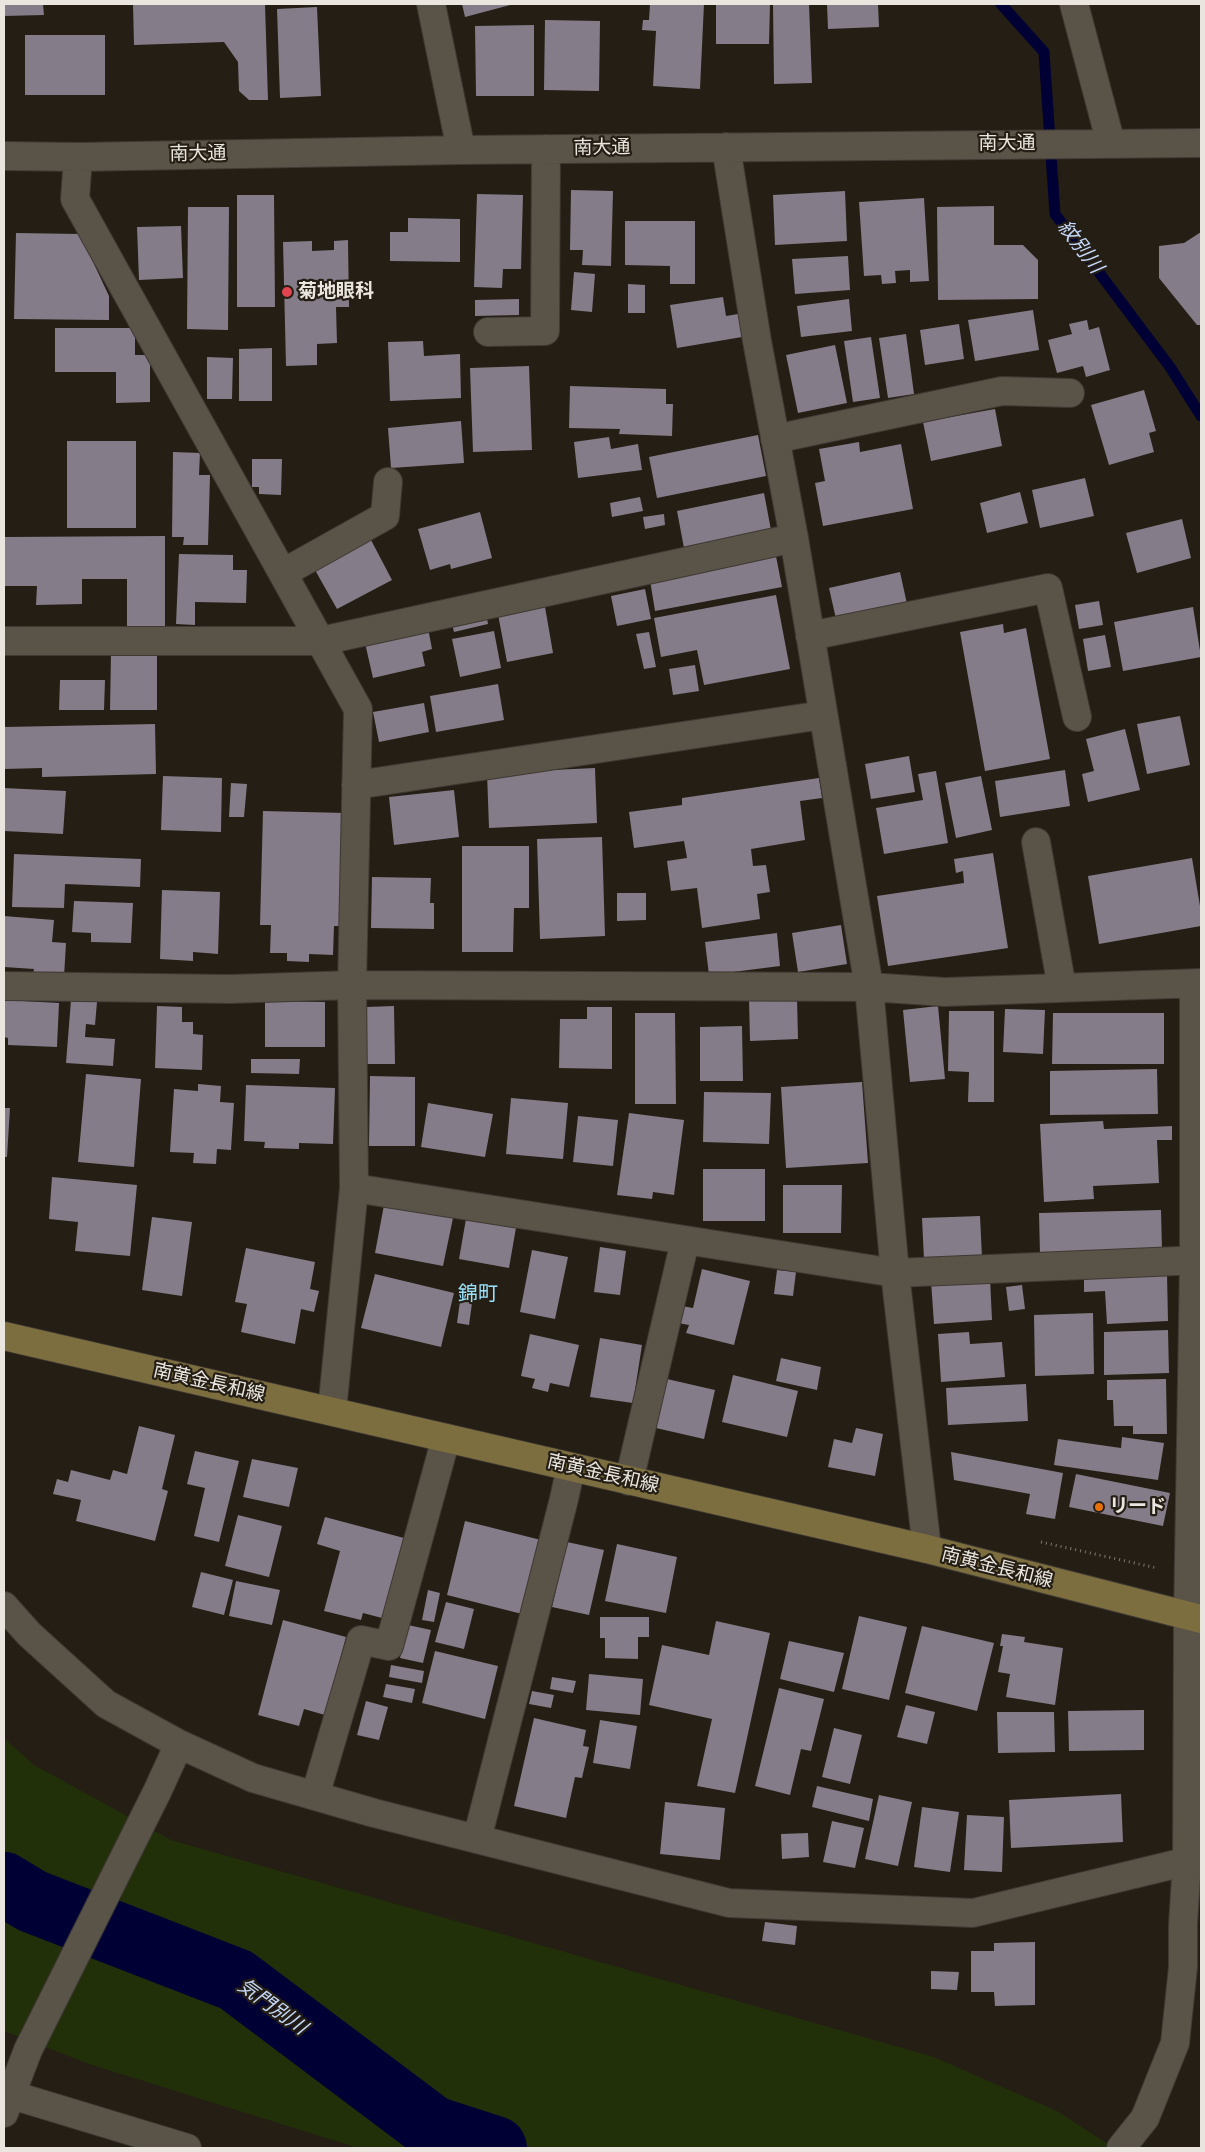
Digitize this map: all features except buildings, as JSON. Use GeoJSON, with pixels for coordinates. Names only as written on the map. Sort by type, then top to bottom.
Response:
{"type":"FeatureCollection","features":[{"type":"Feature","properties":{"kind":"main road","name":"南黄金長和線"},"geometry":{"type":"LineString","coordinates":[[4,1336],[927,1549],[1195,1618]]}},
{"type":"Feature","properties":{"kind":"street"},"geometry":{"type":"LineString","coordinates":[[431,4],[461,150]]}},
{"type":"Feature","properties":{"kind":"street"},"geometry":{"type":"LineString","coordinates":[[1074,4],[1111,144]]}},
{"type":"Feature","properties":{"kind":"street","name":"南大通"},"geometry":{"type":"LineString","coordinates":[[4,156],[1201,143]]}},
{"type":"Feature","properties":{"kind":"street"},"geometry":{"type":"LineString","coordinates":[[726,147],[757,341],[794,538],[869,987],[895,1273],[927,1549]]}},
{"type":"Feature","properties":{"kind":"street"},"geometry":{"type":"LineString","coordinates":[[488,332],[545,331],[546,149]]}},
{"type":"Feature","properties":{"kind":"street"},"geometry":{"type":"LineString","coordinates":[[78,156],[75,199],[358,709],[352,985],[354,1188],[332,1411]]}},
{"type":"Feature","properties":{"kind":"street"},"geometry":{"type":"LineString","coordinates":[[775,439],[1002,391],[1070,393]]}},
{"type":"Feature","properties":{"kind":"street"},"geometry":{"type":"LineString","coordinates":[[283,573],[385,516],[388,482]]}},
{"type":"Feature","properties":{"kind":"street"},"geometry":{"type":"LineString","coordinates":[[4,641],[321,641],[794,538]]}},
{"type":"Feature","properties":{"kind":"street"},"geometry":{"type":"LineString","coordinates":[[810,636],[1048,588],[1077,717]]}},
{"type":"Feature","properties":{"kind":"street"},"geometry":{"type":"LineString","coordinates":[[356,786],[823,715]]}},
{"type":"Feature","properties":{"kind":"street"},"geometry":{"type":"LineString","coordinates":[[1036,842],[1062,988]]}},
{"type":"Feature","properties":{"kind":"street"},"geometry":{"type":"LineString","coordinates":[[4,986],[230,990],[352,985],[869,987],[944,992],[1198,984],[1198,1261],[1192,1924],[1183,1967],[1175,2043],[1145,2118],[1121,2148]]}},
{"type":"Feature","properties":{"kind":"street"},"geometry":{"type":"LineString","coordinates":[[354,1188],[895,1273],[1198,1261]]}},
{"type":"Feature","properties":{"kind":"street"},"geometry":{"type":"LineString","coordinates":[[629,1480],[685,1240]]}},
{"type":"Feature","properties":{"kind":"street"},"geometry":{"type":"LineString","coordinates":[[315,1796],[361,1640],[389,1646],[446,1438]]}},
{"type":"Feature","properties":{"kind":"street"},"geometry":{"type":"LineString","coordinates":[[477,1839],[571,1466]]}},
{"type":"Feature","properties":{"kind":"street"},"geometry":{"type":"LineString","coordinates":[[4,1606],[29,1634],[106,1704],[179,1744],[253,1778],[477,1839],[729,1902],[973,1913],[1194,1859]]}},
{"type":"Feature","properties":{"kind":"street"},"geometry":{"type":"LineString","coordinates":[[179,1744],[157,1792],[28,2050],[6,2100],[187,2148]]}},
{"type":"Feature","properties":{"kind":"green space"},"geometry":{"type":"Polygon","coordinates":[[[4,1738],[34,1765],[171,1840],[934,2057],[1057,2111],[1114,2148],[358,2148],[89,2064],[4,2031],[4,1738]]]}},
{"type":"Feature","properties":{"kind":"waterway","name":"紋別川"},"geometry":{"type":"LineString","coordinates":[[1001,4],[1044,52],[1055,214],[1170,367],[1201,416]]}},
{"type":"Feature","properties":{"kind":"waterway","name":"気門別川"},"geometry":{"type":"LineString","coordinates":[[4,1884],[32,1901],[236,1980],[433,2128],[495,2148]]}},
{"type":"Feature","properties":{"kind":"place","name":"菊地眼科"},"geometry":{"type":"Point","coordinates":[287,292]}},
{"type":"Feature","properties":{"kind":"place","name":"リード"},"geometry":{"type":"Point","coordinates":[1099,1507]}},
{"type":"Feature","properties":{"kind":"district","name":"錦町"},"geometry":{"type":"Point","coordinates":[478,1294]}}]}
